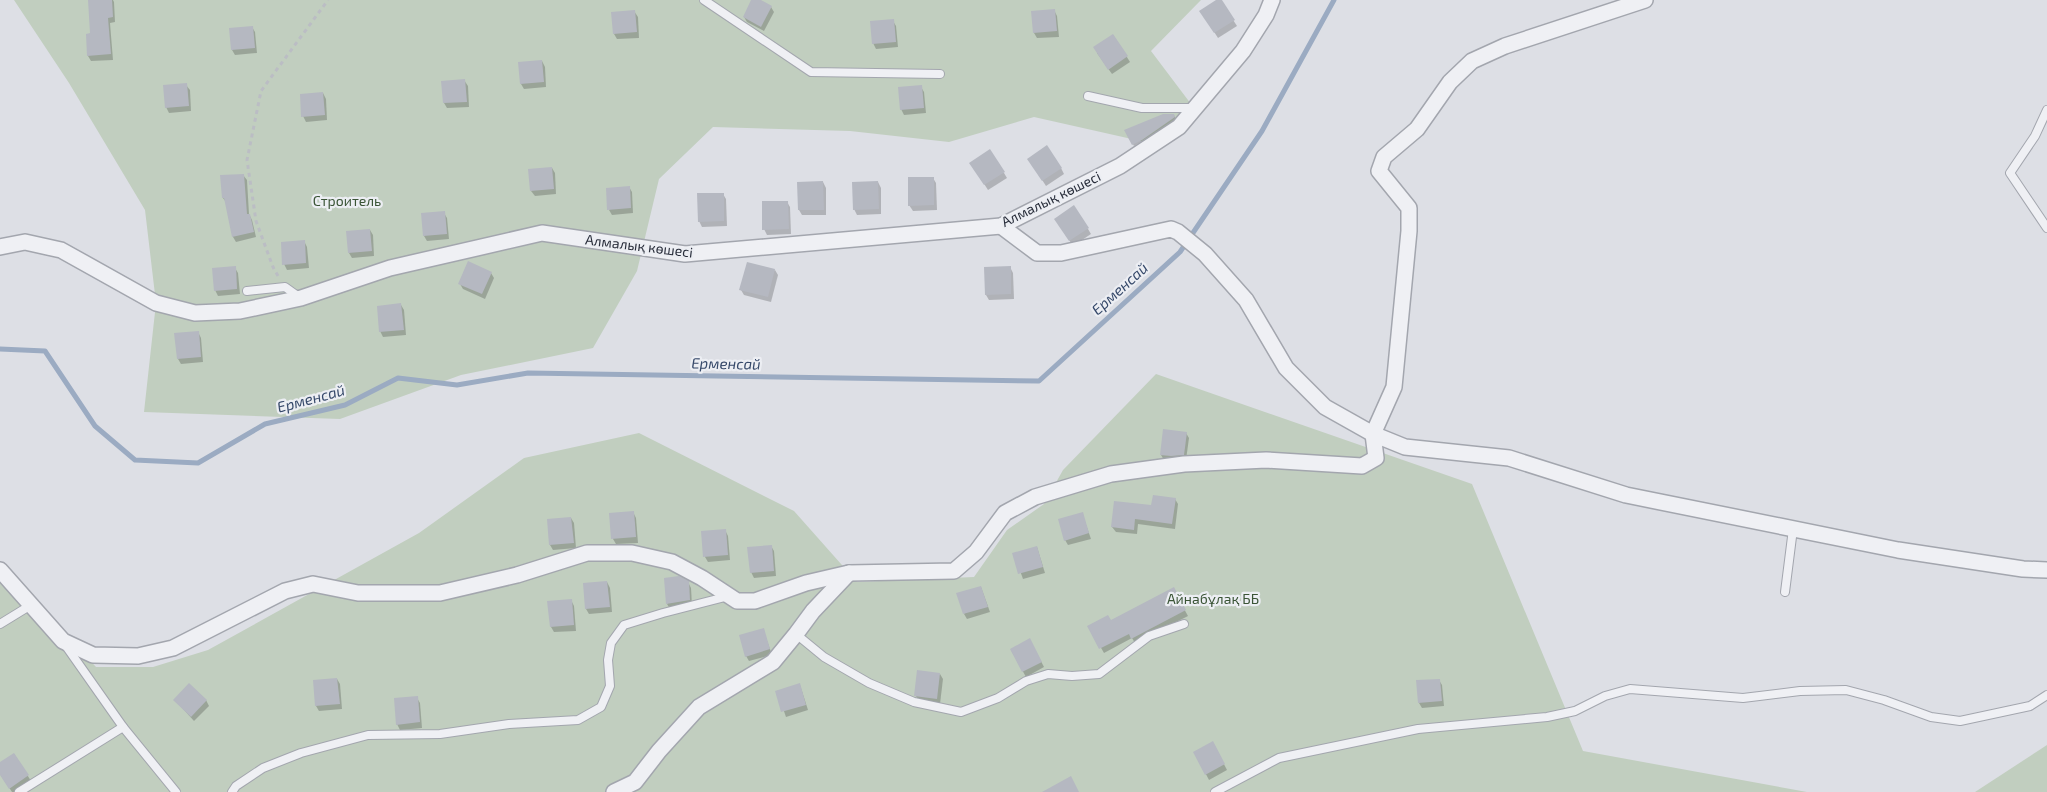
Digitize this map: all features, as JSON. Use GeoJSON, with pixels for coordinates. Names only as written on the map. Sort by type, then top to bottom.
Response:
{"type":"FeatureCollection","features":[{"type":"Feature","properties":{"kind":"street","name":"Алмалық көшесі"},"geometry":{"type":"LineString","coordinates":[[0,247],[25,242],[61,250],[156,303],[195,312],[240,311],[301,298],[390,268],[542,233],[685,254],[1001,226],[1120,166],[1180,127],[1243,51],[1266,15],[1272,0]]}},
{"type":"Feature","properties":{"kind":"street"},"geometry":{"type":"LineString","coordinates":[[0,570],[63,641],[93,655],[138,656],[172,648],[285,591],[313,584],[358,593],[440,593],[517,575],[588,554],[632,553],[672,562],[702,578],[737,601],[755,601],[806,583],[849,573],[954,571],[976,552],[1005,513],[1035,497],[1111,474],[1184,464],[1266,460],[1362,466],[1376,458],[1373,434],[1394,387],[1409,231],[1409,208],[1379,171],[1384,157],[1418,129],[1450,82],[1472,61],[1505,46],[1645,0]]}},
{"type":"Feature","properties":{"kind":"street"},"geometry":{"type":"LineString","coordinates":[[1001,226],[1037,253],[1061,253],[1171,229],[1178,232],[1205,254],[1246,300],[1286,368],[1326,407],[1373,434],[1405,447],[1509,458],[1626,495],[1898,550],[2023,569],[2047,570]]}},
{"type":"Feature","properties":{"kind":"street"},"geometry":{"type":"LineString","coordinates":[[614,792],[635,782],[659,751],[699,707],[773,662],[813,610],[849,573]]}},
{"type":"Feature","properties":{"kind":"lane"},"geometry":{"type":"LineString","coordinates":[[704,0],[811,72],[940,74]]}},
{"type":"Feature","properties":{"kind":"lane"},"geometry":{"type":"LineString","coordinates":[[1088,96],[1142,108],[1194,108]]}},
{"type":"Feature","properties":{"kind":"lane"},"geometry":{"type":"LineString","coordinates":[[2047,110],[2035,136],[2010,173],[2047,228]]}},
{"type":"Feature","properties":{"kind":"lane"},"geometry":{"type":"LineString","coordinates":[[247,291],[285,287],[301,298]]}},
{"type":"Feature","properties":{"kind":"lane"},"geometry":{"type":"LineString","coordinates":[[1785,592],[1793,529]]}},
{"type":"Feature","properties":{"kind":"lane"},"geometry":{"type":"LineString","coordinates":[[232,792],[236,786],[263,768],[301,753],[368,735],[440,734],[509,724],[578,720],[601,707],[610,686],[608,660],[611,643],[624,625],[729,596]]}},
{"type":"Feature","properties":{"kind":"lane"},"geometry":{"type":"LineString","coordinates":[[0,624],[31,605]]}},
{"type":"Feature","properties":{"kind":"lane"},"geometry":{"type":"LineString","coordinates":[[796,634],[824,657],[869,683],[914,702],[961,712],[998,698],[1026,681],[1048,674],[1072,676],[1098,674],[1149,636],[1184,624]]}},
{"type":"Feature","properties":{"kind":"lane"},"geometry":{"type":"LineString","coordinates":[[63,641],[123,727],[176,792]]}},
{"type":"Feature","properties":{"kind":"lane"},"geometry":{"type":"LineString","coordinates":[[1215,792],[1279,758],[1418,729],[1547,717],[1575,711],[1605,696],[1630,690],[1743,698],[1800,691],[1846,690],[1884,700],[1931,717],[1960,721],[2030,706],[2047,695]]}},
{"type":"Feature","properties":{"kind":"lane"},"geometry":{"type":"LineString","coordinates":[[19,792],[123,727]]}},
{"type":"Feature","properties":{"kind":"path"},"geometry":{"type":"LineString","coordinates":[[285,287],[273,267],[256,221],[247,160],[261,92],[328,0]]}},
{"type":"Feature","properties":{"kind":"green space","name":"Строитель"},"geometry":{"type":"Polygon","coordinates":[[[14,0],[1201,0],[1151,51],[1194,108],[1154,144],[1034,117],[949,142],[850,131],[713,127],[659,179],[637,271],[593,348],[461,375],[340,419],[144,412],[156,303],[145,210],[69,83],[14,0]]]}},
{"type":"Feature","properties":{"kind":"green space","name":"Айнабұлақ ББ"},"geometry":{"type":"Polygon","coordinates":[[[1156,374],[1472,484],[1583,751],[1807,792],[0,792],[0,562],[96,667],[153,667],[208,650],[419,533],[524,458],[639,433],[794,511],[857,582],[974,577],[1007,530],[1044,504],[1063,470],[1156,374]]]}},
{"type":"Feature","properties":{"kind":"green space"},"geometry":{"type":"Polygon","coordinates":[[[2047,745],[2047,792],[1975,792],[2047,745]]]}},
{"type":"Feature","properties":{"kind":"building"},"geometry":{"type":"Polygon","coordinates":[[[88,0],[112,0],[113,17],[108,18],[111,54],[87,56],[86,34],[90,33],[88,0]]]}},
{"type":"Feature","properties":{"kind":"building"},"geometry":{"type":"Polygon","coordinates":[[[751,0],[761,0],[772,6],[761,27],[743,17],[751,0]]]}},
{"type":"Feature","properties":{"kind":"building"},"geometry":{"type":"Polygon","coordinates":[[[1216,0],[1222,0],[1235,20],[1214,33],[1199,11],[1216,0]]]}},
{"type":"Feature","properties":{"kind":"building"},"geometry":{"type":"Polygon","coordinates":[[[1055,9],[1057,31],[1033,33],[1031,11],[1055,9]]]}},
{"type":"Feature","properties":{"kind":"building"},"geometry":{"type":"Polygon","coordinates":[[[635,10],[637,32],[613,34],[611,12],[635,10]]]}},
{"type":"Feature","properties":{"kind":"building"},"geometry":{"type":"Polygon","coordinates":[[[894,19],[896,42],[872,44],[870,21],[894,19]]]}},
{"type":"Feature","properties":{"kind":"building"},"geometry":{"type":"Polygon","coordinates":[[[253,26],[255,48],[231,50],[229,28],[253,26]]]}},
{"type":"Feature","properties":{"kind":"building"},"geometry":{"type":"Polygon","coordinates":[[[1113,34],[1128,56],[1108,70],[1093,47],[1113,34]]]}},
{"type":"Feature","properties":{"kind":"building"},"geometry":{"type":"Polygon","coordinates":[[[542,60],[544,82],[520,84],[518,62],[542,60]]]}},
{"type":"Feature","properties":{"kind":"building"},"geometry":{"type":"Polygon","coordinates":[[[465,79],[467,102],[443,103],[441,81],[465,79]]]}},
{"type":"Feature","properties":{"kind":"building"},"geometry":{"type":"Polygon","coordinates":[[[187,83],[189,106],[165,108],[163,85],[187,83]]]}},
{"type":"Feature","properties":{"kind":"building"},"geometry":{"type":"Polygon","coordinates":[[[922,85],[924,108],[900,110],[898,87],[922,85]]]}},
{"type":"Feature","properties":{"kind":"building"},"geometry":{"type":"Polygon","coordinates":[[[323,92],[325,115],[301,117],[300,94],[323,92]]]}},
{"type":"Feature","properties":{"kind":"building"},"geometry":{"type":"Polygon","coordinates":[[[1163,114],[1174,114],[1175,117],[1132,145],[1124,130],[1163,114]]]}},
{"type":"Feature","properties":{"kind":"building"},"geometry":{"type":"Polygon","coordinates":[[[1047,145],[1062,168],[1042,181],[1027,159],[1047,145]]]}},
{"type":"Feature","properties":{"kind":"building"},"geometry":{"type":"Polygon","coordinates":[[[990,149],[1005,172],[984,185],[969,163],[990,149]]]}},
{"type":"Feature","properties":{"kind":"building"},"geometry":{"type":"Polygon","coordinates":[[[552,167],[554,189],[530,191],[528,169],[552,167]]]}},
{"type":"Feature","properties":{"kind":"building"},"geometry":{"type":"Polygon","coordinates":[[[244,174],[247,214],[250,214],[254,232],[232,237],[224,198],[222,198],[220,175],[244,174]]]}},
{"type":"Feature","properties":{"kind":"building"},"geometry":{"type":"Polygon","coordinates":[[[908,177],[934,177],[934,205],[908,206],[908,177]]]}},
{"type":"Feature","properties":{"kind":"building"},"geometry":{"type":"Polygon","coordinates":[[[823,181],[824,210],[798,210],[797,182],[823,181]]]}},
{"type":"Feature","properties":{"kind":"building"},"geometry":{"type":"Polygon","coordinates":[[[878,181],[879,209],[853,210],[852,182],[878,181]]]}},
{"type":"Feature","properties":{"kind":"building"},"geometry":{"type":"Polygon","coordinates":[[[630,186],[631,208],[607,210],[606,188],[630,186]]]}},
{"type":"Feature","properties":{"kind":"building"},"geometry":{"type":"Polygon","coordinates":[[[697,193],[724,193],[724,221],[698,222],[697,193]]]}},
{"type":"Feature","properties":{"kind":"building"},"geometry":{"type":"Polygon","coordinates":[[[762,201],[788,201],[789,229],[762,230],[762,201]]]}},
{"type":"Feature","properties":{"kind":"building"},"geometry":{"type":"Polygon","coordinates":[[[1074,205],[1089,228],[1069,241],[1054,219],[1074,205]]]}},
{"type":"Feature","properties":{"kind":"building"},"geometry":{"type":"Polygon","coordinates":[[[445,211],[447,234],[423,236],[421,213],[445,211]]]}},
{"type":"Feature","properties":{"kind":"building"},"geometry":{"type":"Polygon","coordinates":[[[370,229],[372,251],[348,253],[346,231],[370,229]]]}},
{"type":"Feature","properties":{"kind":"building"},"geometry":{"type":"Polygon","coordinates":[[[305,240],[306,263],[282,265],[281,242],[305,240]]]}},
{"type":"Feature","properties":{"kind":"building"},"geometry":{"type":"Polygon","coordinates":[[[468,261],[492,272],[482,294],[458,284],[468,261]]]}},
{"type":"Feature","properties":{"kind":"building"},"geometry":{"type":"Polygon","coordinates":[[[747,262],[775,269],[768,297],[739,290],[747,262]]]}},
{"type":"Feature","properties":{"kind":"building"},"geometry":{"type":"Polygon","coordinates":[[[236,266],[237,289],[214,291],[212,268],[236,266]]]}},
{"type":"Feature","properties":{"kind":"building"},"geometry":{"type":"Polygon","coordinates":[[[1011,266],[1011,294],[985,295],[984,267],[1011,266]]]}},
{"type":"Feature","properties":{"kind":"building"},"geometry":{"type":"Polygon","coordinates":[[[401,303],[404,330],[379,332],[377,306],[401,303]]]}},
{"type":"Feature","properties":{"kind":"building"},"geometry":{"type":"Polygon","coordinates":[[[199,331],[201,357],[177,359],[174,333],[199,331]]]}},
{"type":"Feature","properties":{"kind":"building"},"geometry":{"type":"Polygon","coordinates":[[[1163,429],[1187,432],[1184,455],[1160,455],[1163,429]]]}},
{"type":"Feature","properties":{"kind":"building"},"geometry":{"type":"Polygon","coordinates":[[[1153,495],[1176,498],[1172,524],[1135,519],[1134,530],[1111,527],[1114,501],[1151,505],[1153,495]]]}},
{"type":"Feature","properties":{"kind":"building"},"geometry":{"type":"Polygon","coordinates":[[[634,511],[636,537],[611,539],[609,513],[634,511]]]}},
{"type":"Feature","properties":{"kind":"building"},"geometry":{"type":"Polygon","coordinates":[[[1083,512],[1089,533],[1064,541],[1058,519],[1083,512]]]}},
{"type":"Feature","properties":{"kind":"building"},"geometry":{"type":"Polygon","coordinates":[[[571,517],[574,543],[549,545],[547,519],[571,517]]]}},
{"type":"Feature","properties":{"kind":"building"},"geometry":{"type":"Polygon","coordinates":[[[726,529],[728,555],[703,557],[701,531],[726,529]]]}},
{"type":"Feature","properties":{"kind":"building"},"geometry":{"type":"Polygon","coordinates":[[[772,545],[774,571],[750,573],[747,547],[772,545]]]}},
{"type":"Feature","properties":{"kind":"building"},"geometry":{"type":"Polygon","coordinates":[[[1037,546],[1043,567],[1018,574],[1012,553],[1037,546]]]}},
{"type":"Feature","properties":{"kind":"building"},"geometry":{"type":"Polygon","coordinates":[[[679,576],[689,581],[690,600],[666,604],[664,578],[679,576]]]}},
{"type":"Feature","properties":{"kind":"building"},"geometry":{"type":"Polygon","coordinates":[[[607,581],[610,607],[585,609],[583,583],[607,581]]]}},
{"type":"Feature","properties":{"kind":"building"},"geometry":{"type":"Polygon","coordinates":[[[981,586],[988,607],[963,614],[956,593],[981,586]]]}},
{"type":"Feature","properties":{"kind":"building"},"geometry":{"type":"Polygon","coordinates":[[[1174,587],[1186,610],[1131,639],[1129,634],[1099,649],[1087,626],[1108,615],[1111,620],[1174,587]]]}},
{"type":"Feature","properties":{"kind":"building"},"geometry":{"type":"Polygon","coordinates":[[[572,599],[574,625],[550,627],[547,601],[572,599]]]}},
{"type":"Feature","properties":{"kind":"building"},"geometry":{"type":"Polygon","coordinates":[[[764,628],[770,649],[745,657],[739,635],[764,628]]]}},
{"type":"Feature","properties":{"kind":"building"},"geometry":{"type":"Polygon","coordinates":[[[1030,638],[1042,662],[1022,672],[1010,649],[1030,638]]]}},
{"type":"Feature","properties":{"kind":"building"},"geometry":{"type":"Polygon","coordinates":[[[917,670],[940,673],[937,699],[914,696],[917,670]]]}},
{"type":"Feature","properties":{"kind":"building"},"geometry":{"type":"Polygon","coordinates":[[[337,678],[340,704],[315,706],[313,680],[337,678]]]}},
{"type":"Feature","properties":{"kind":"building"},"geometry":{"type":"Polygon","coordinates":[[[1440,679],[1442,701],[1418,703],[1416,680],[1440,679]]]}},
{"type":"Feature","properties":{"kind":"building"},"geometry":{"type":"Polygon","coordinates":[[[189,683],[207,700],[191,717],[173,700],[189,683]]]}},
{"type":"Feature","properties":{"kind":"building"},"geometry":{"type":"Polygon","coordinates":[[[800,683],[806,705],[781,712],[775,691],[800,683]]]}},
{"type":"Feature","properties":{"kind":"building"},"geometry":{"type":"Polygon","coordinates":[[[418,696],[420,722],[396,725],[394,698],[418,696]]]}},
{"type":"Feature","properties":{"kind":"building"},"geometry":{"type":"Polygon","coordinates":[[[1213,741],[1225,764],[1205,775],[1193,752],[1213,741]]]}},
{"type":"Feature","properties":{"kind":"building"},"geometry":{"type":"Polygon","coordinates":[[[14,753],[29,775],[9,789],[0,775],[0,762],[14,753]]]}},
{"type":"Feature","properties":{"kind":"building"},"geometry":{"type":"Polygon","coordinates":[[[1071,776],[1079,792],[1042,792],[1071,776]]]}},
{"type":"Feature","properties":{"kind":"waterway","name":"Ерменсай"},"geometry":{"type":"LineString","coordinates":[[0,349],[45,351],[95,426],[135,460],[198,463],[265,424],[345,405],[398,378],[457,385],[528,373],[1039,381],[1180,252],[1262,131],[1334,0]]}}]}
